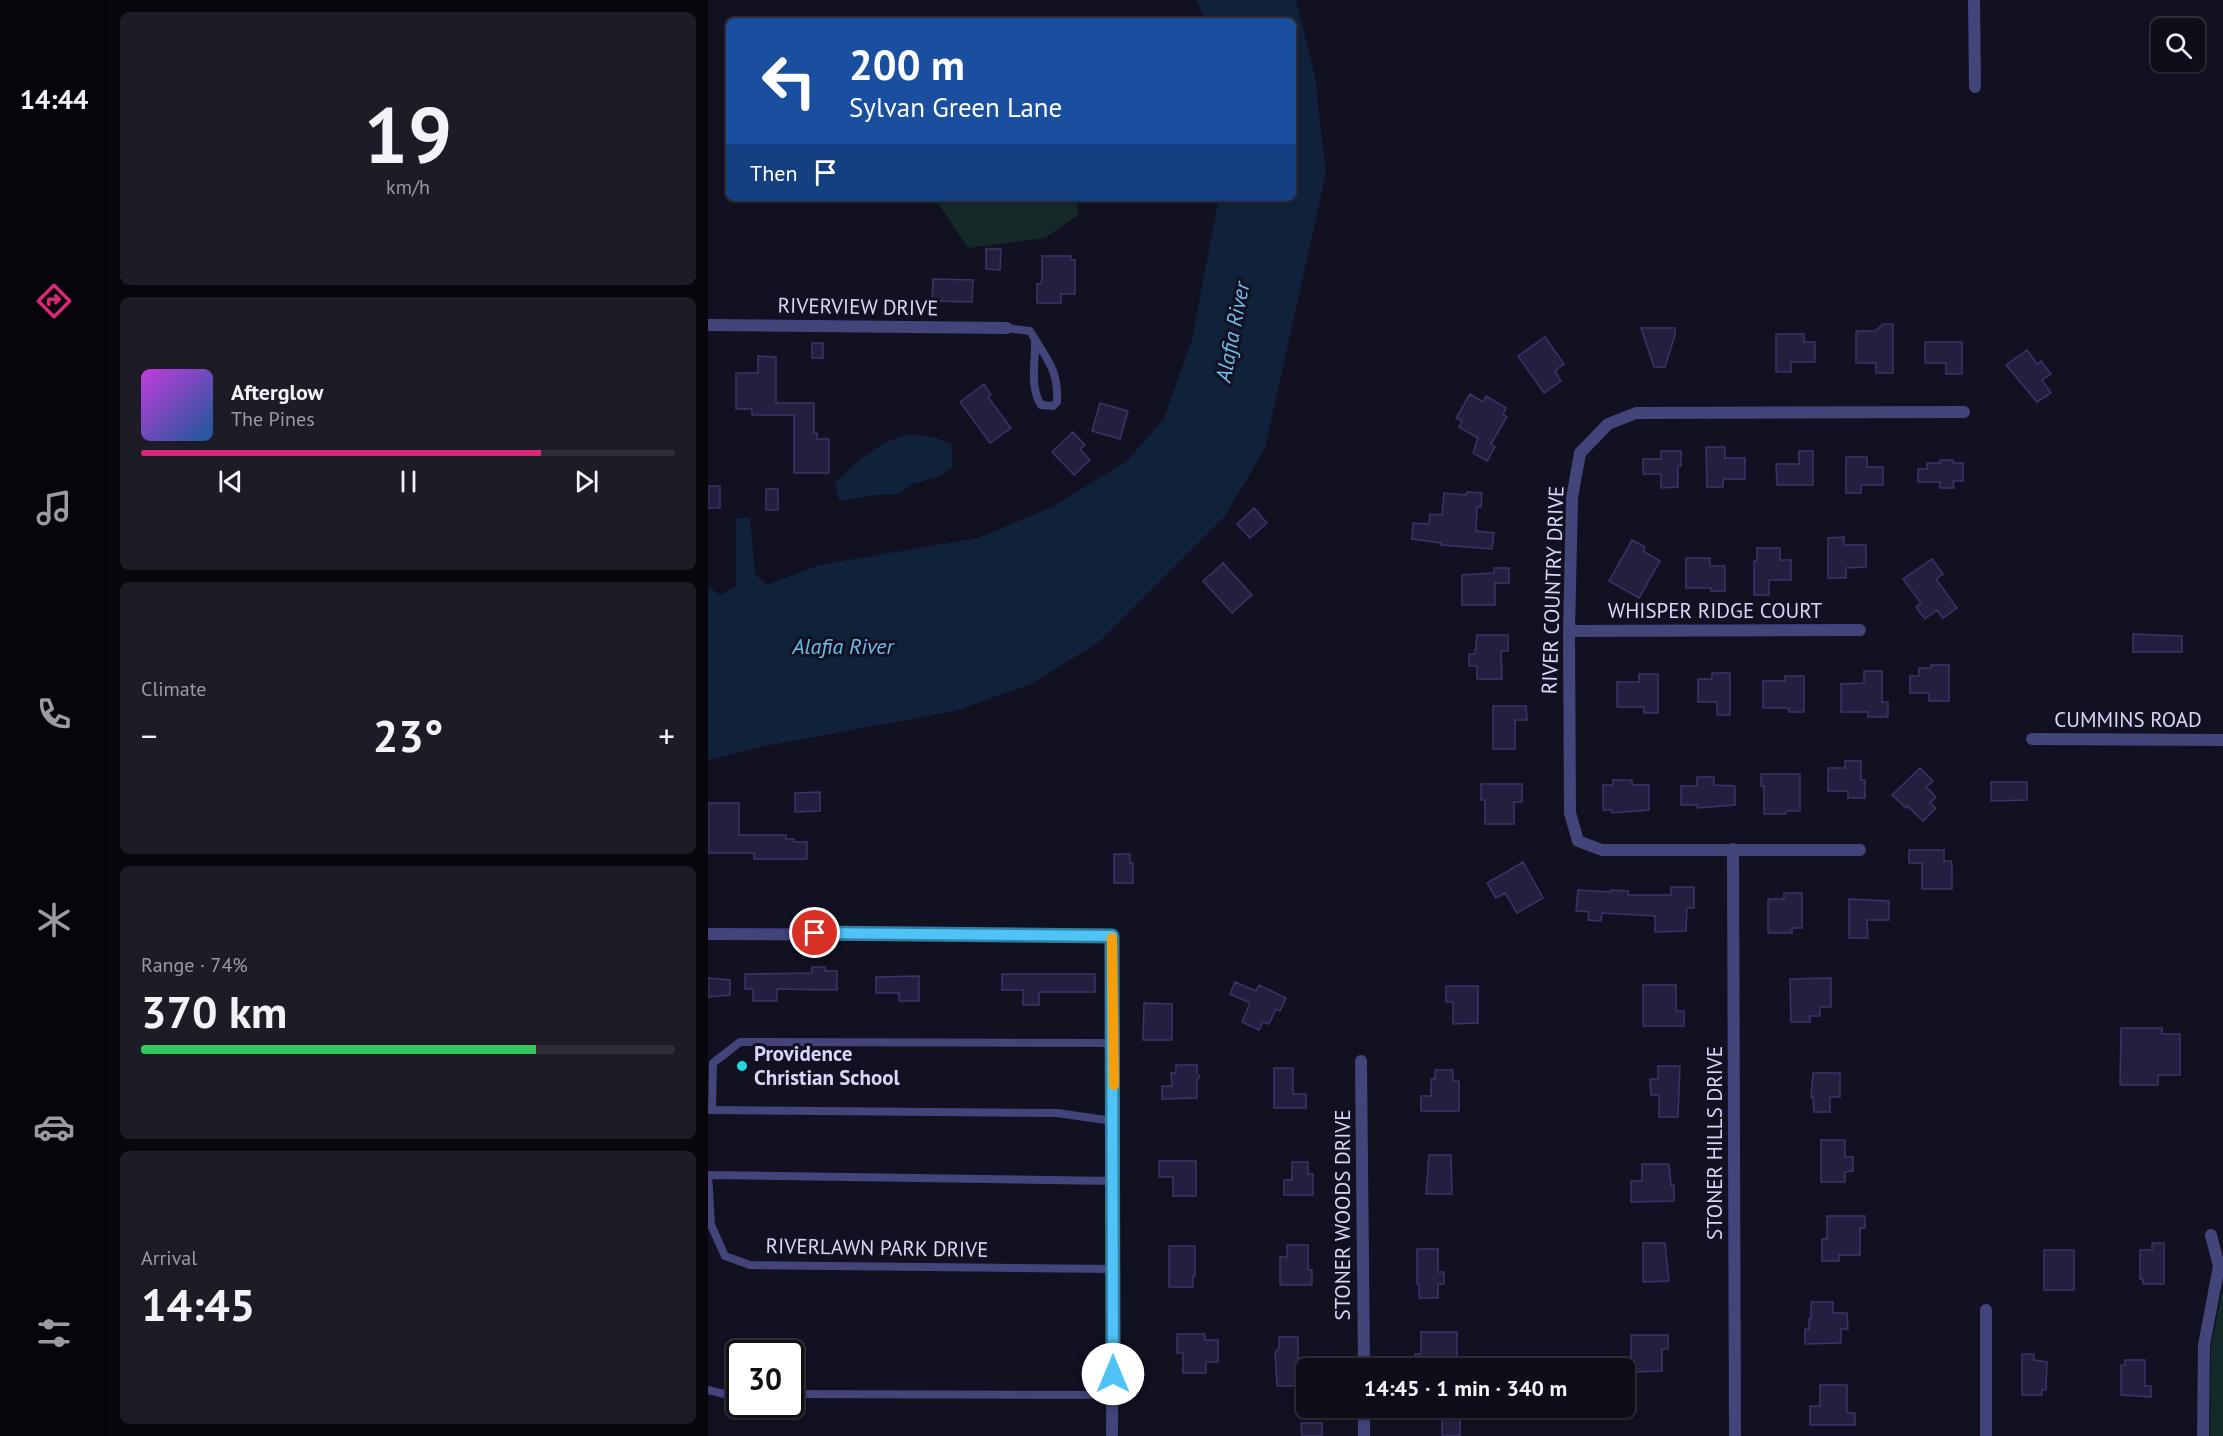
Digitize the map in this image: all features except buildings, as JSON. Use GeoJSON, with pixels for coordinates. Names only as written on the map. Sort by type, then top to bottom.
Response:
{"type":"FeatureCollection","features":[{"type":"Feature","properties":{"kind":"street"},"geometry":{"type":"LineString","coordinates":[[1974,0],[1975,87]]}},
{"type":"Feature","properties":{"kind":"street","name":"RIVERVIEW DRIVE"},"geometry":{"type":"LineString","coordinates":[[708,325],[1007,328]]}},
{"type":"Feature","properties":{"kind":"street","name":"RIVER COUNTRY DRIVE"},"geometry":{"type":"LineString","coordinates":[[1860,849],[1602,849],[1578,841],[1570,813],[1569,631],[1572,498],[1580,453],[1608,424],[1636,413],[1964,412]]}},
{"type":"Feature","properties":{"kind":"street","name":"WHISPER RIDGE COURT"},"geometry":{"type":"LineString","coordinates":[[1569,631],[1860,630]]}},
{"type":"Feature","properties":{"kind":"street","name":"CUMMINS ROAD"},"geometry":{"type":"LineString","coordinates":[[2032,739],[2223,740]]}},
{"type":"Feature","properties":{"kind":"street","name":"STONER HILLS DRIVE"},"geometry":{"type":"LineString","coordinates":[[1733,849],[1735,1436]]}},
{"type":"Feature","properties":{"kind":"street"},"geometry":{"type":"LineString","coordinates":[[708,934],[1112,936],[1114,1043],[1112,1436]]}},
{"type":"Feature","properties":{"kind":"street","name":"STONER WOODS DRIVE"},"geometry":{"type":"LineString","coordinates":[[1361,1061],[1364,1358]]}},
{"type":"Feature","properties":{"kind":"street"},"geometry":{"type":"LineString","coordinates":[[2203,1436],[2204,1345],[2219,1266],[2211,1235]]}},
{"type":"Feature","properties":{"kind":"street"},"geometry":{"type":"LineString","coordinates":[[1986,1310],[1986,1436]]}},
{"type":"Feature","properties":{"kind":"street"},"geometry":{"type":"LineString","coordinates":[[1364,1418],[1364,1436]]}},
{"type":"Feature","properties":{"kind":"lane"},"geometry":{"type":"LineString","coordinates":[[1007,328],[1030,331],[1055,373],[1058,391],[1057,402],[1053,406],[1041,405],[1036,397],[1034,388],[1035,340]]}},
{"type":"Feature","properties":{"kind":"lane"},"geometry":{"type":"LineString","coordinates":[[1113,1121],[1057,1113],[710,1110],[713,1063],[740,1042],[1114,1043]]}},
{"type":"Feature","properties":{"kind":"lane"},"geometry":{"type":"LineString","coordinates":[[708,1175],[1113,1181]]}},
{"type":"Feature","properties":{"kind":"lane","name":"RIVERLAWN PARK DRIVE"},"geometry":{"type":"LineString","coordinates":[[708,1175],[711,1225],[725,1256],[750,1265],[1113,1269]]}},
{"type":"Feature","properties":{"kind":"lane"},"geometry":{"type":"LineString","coordinates":[[708,1390],[726,1394]]}},
{"type":"Feature","properties":{"kind":"lane"},"geometry":{"type":"LineString","coordinates":[[804,1394],[1112,1395]]}},
{"type":"Feature","properties":{"kind":"green space"},"geometry":{"type":"Polygon","coordinates":[[[938,201],[1077,201],[1078,215],[1045,238],[968,248],[938,201]]]}},
{"type":"Feature","properties":{"kind":"green space"},"geometry":{"type":"Polygon","coordinates":[[[2223,1287],[2223,1436],[2210,1436],[2211,1346],[2223,1287]]]}},
{"type":"Feature","properties":{"kind":"water","name":"Alafia River"},"geometry":{"type":"Polygon","coordinates":[[[1196,0],[1296,0],[1315,77],[1326,173],[1265,448],[1225,516],[1099,642],[1031,684],[955,711],[765,746],[708,760],[708,587],[720,595],[736,586],[736,518],[750,518],[755,574],[767,585],[819,565],[978,538],[1052,507],[1127,461],[1164,419],[1192,339],[1218,201],[1296,201],[1296,18],[1205,18],[1196,0]]]}},
{"type":"Feature","properties":{"kind":"water"},"geometry":{"type":"Polygon","coordinates":[[[906,435],[929,436],[951,444],[953,467],[937,477],[913,484],[897,495],[839,500],[835,483],[843,475],[877,448],[906,435]]]}},
{"type":"Feature","properties":{"kind":"slow traffic"},"geometry":{"type":"LineString","coordinates":[[1112,938],[1114,1085]]}},
{"type":"Feature","properties":{"kind":"place","name":"Providence Christian School"},"geometry":{"type":"Point","coordinates":[742,1066]}},
{"type":"Feature","properties":{"kind":"route"},"geometry":{"type":"LineString","coordinates":[[815,933],[1112,936],[1113,1374]]}}]}
